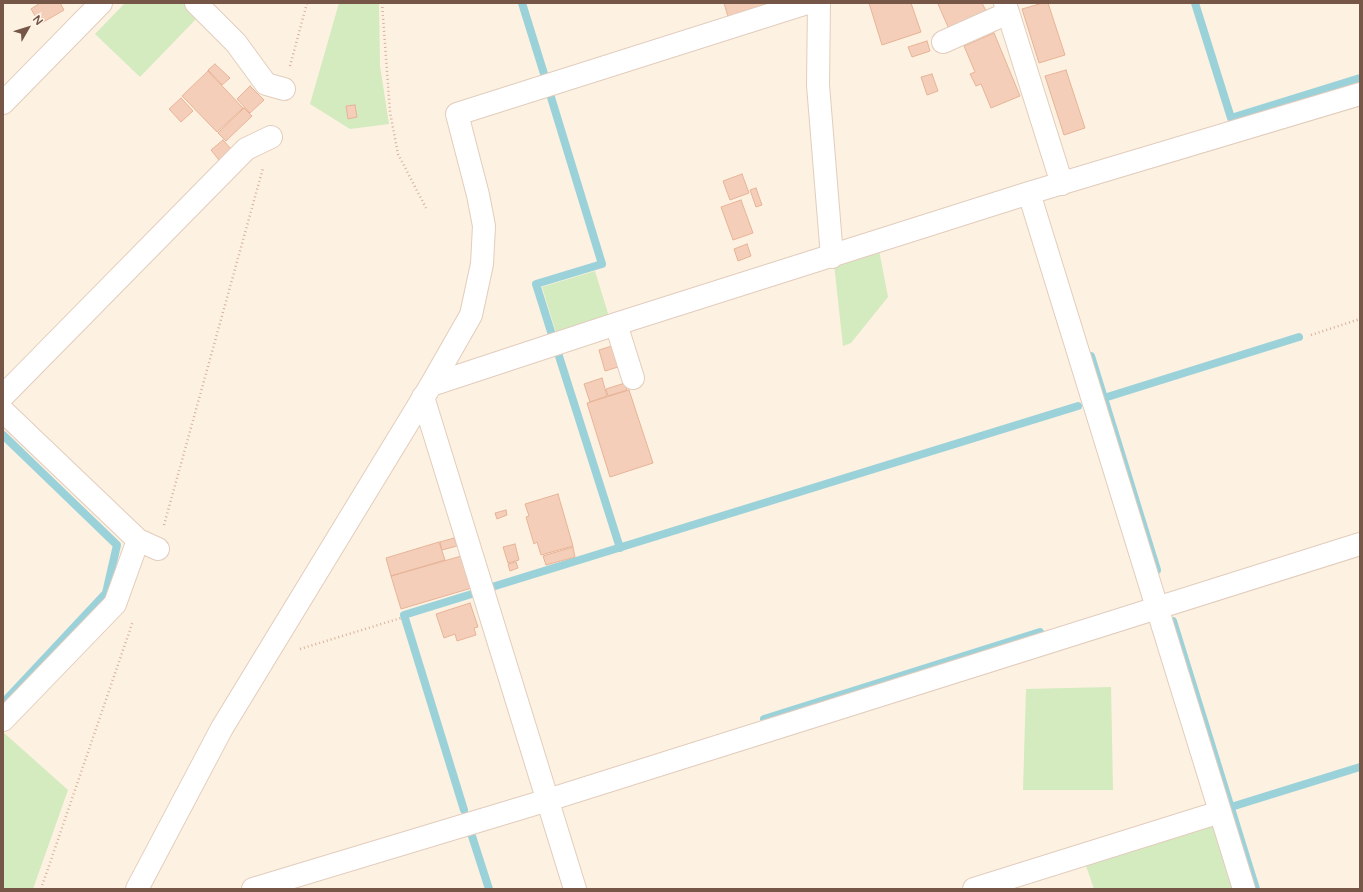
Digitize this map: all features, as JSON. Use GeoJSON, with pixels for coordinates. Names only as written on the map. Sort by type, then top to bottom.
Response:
{"type":"FeatureCollection","features":[{"type":"Feature","properties":{"kind":"street"},"geometry":{"type":"LineString","coordinates":[[3,103],[101,3]]}},
{"type":"Feature","properties":{"kind":"street"},"geometry":{"type":"LineString","coordinates":[[196,3],[236,43],[266,84],[284,89]]}},
{"type":"Feature","properties":{"kind":"street"},"geometry":{"type":"LineString","coordinates":[[137,889],[222,728],[427,391],[471,315],[482,264],[484,226],[478,195],[457,114],[807,3]]}},
{"type":"Feature","properties":{"kind":"street"},"geometry":{"type":"LineString","coordinates":[[819,3],[818,85],[832,257]]}},
{"type":"Feature","properties":{"kind":"street"},"geometry":{"type":"LineString","coordinates":[[943,42],[1007,6],[1062,184]]}},
{"type":"Feature","properties":{"kind":"street"},"geometry":{"type":"LineString","coordinates":[[427,391],[616,324],[832,257],[1029,193],[1360,94]]}},
{"type":"Feature","properties":{"kind":"street"},"geometry":{"type":"LineString","coordinates":[[3,396],[246,149],[272,137]]}},
{"type":"Feature","properties":{"kind":"street"},"geometry":{"type":"LineString","coordinates":[[1029,193],[1244,889]]}},
{"type":"Feature","properties":{"kind":"street"},"geometry":{"type":"LineString","coordinates":[[616,324],[633,378]]}},
{"type":"Feature","properties":{"kind":"street"},"geometry":{"type":"LineString","coordinates":[[427,391],[575,889]]}},
{"type":"Feature","properties":{"kind":"street"},"geometry":{"type":"LineString","coordinates":[[3,411],[138,540],[158,549]]}},
{"type":"Feature","properties":{"kind":"street"},"geometry":{"type":"LineString","coordinates":[[3,720],[115,604],[138,540]]}},
{"type":"Feature","properties":{"kind":"street"},"geometry":{"type":"LineString","coordinates":[[253,889],[548,800],[1360,544]]}},
{"type":"Feature","properties":{"kind":"street"},"geometry":{"type":"LineString","coordinates":[[974,889],[1220,812]]}},
{"type":"Feature","properties":{"kind":"path"},"geometry":{"type":"LineString","coordinates":[[284,89],[307,3]]}},
{"type":"Feature","properties":{"kind":"path"},"geometry":{"type":"LineString","coordinates":[[382,3],[390,112],[398,154],[426,208]]}},
{"type":"Feature","properties":{"kind":"path"},"geometry":{"type":"LineString","coordinates":[[158,549],[272,137]]}},
{"type":"Feature","properties":{"kind":"path"},"geometry":{"type":"LineString","coordinates":[[1311,335],[1360,319]]}},
{"type":"Feature","properties":{"kind":"path"},"geometry":{"type":"LineString","coordinates":[[41,889],[134,617]]}},
{"type":"Feature","properties":{"kind":"path"},"geometry":{"type":"LineString","coordinates":[[299,649],[401,618]]}},
{"type":"Feature","properties":{"kind":"green space"},"geometry":{"type":"Polygon","coordinates":[[[125,3],[185,3],[199,16],[140,77],[95,34],[125,3]]]}},
{"type":"Feature","properties":{"kind":"green space"},"geometry":{"type":"Polygon","coordinates":[[[339,3],[379,3],[380,66],[389,124],[350,129],[310,104],[339,3]]]}},
{"type":"Feature","properties":{"kind":"green space"},"geometry":{"type":"Polygon","coordinates":[[[879,250],[888,297],[851,343],[843,346],[834,264],[879,250]]]}},
{"type":"Feature","properties":{"kind":"green space"},"geometry":{"type":"Polygon","coordinates":[[[595,271],[610,320],[557,336],[542,287],[595,271]]]}},
{"type":"Feature","properties":{"kind":"green space"},"geometry":{"type":"Polygon","coordinates":[[[1111,687],[1113,790],[1023,790],[1026,689],[1111,687]]]}},
{"type":"Feature","properties":{"kind":"green space"},"geometry":{"type":"Polygon","coordinates":[[[3,732],[68,790],[33,889],[3,889],[3,732]]]}},
{"type":"Feature","properties":{"kind":"green space"},"geometry":{"type":"Polygon","coordinates":[[[1214,820],[1235,889],[1094,889],[1084,860],[1214,820]]]}},
{"type":"Feature","properties":{"kind":"building"},"geometry":{"type":"Polygon","coordinates":[[[40,3],[60,3],[64,10],[40,24],[31,9],[40,3]]]}},
{"type":"Feature","properties":{"kind":"building"},"geometry":{"type":"Polygon","coordinates":[[[724,3],[769,3],[771,8],[729,20],[724,3]]]}},
{"type":"Feature","properties":{"kind":"building"},"geometry":{"type":"Polygon","coordinates":[[[869,3],[911,3],[921,32],[882,45],[869,3]]]}},
{"type":"Feature","properties":{"kind":"building"},"geometry":{"type":"Polygon","coordinates":[[[982,3],[987,13],[949,29],[938,4],[982,3]]]}},
{"type":"Feature","properties":{"kind":"building"},"geometry":{"type":"Polygon","coordinates":[[[1048,3],[1065,55],[1039,63],[1022,9],[1048,3]]]}},
{"type":"Feature","properties":{"kind":"building"},"geometry":{"type":"Polygon","coordinates":[[[994,33],[1020,96],[991,108],[981,84],[976,86],[970,74],[975,72],[964,46],[994,33]]]}},
{"type":"Feature","properties":{"kind":"building"},"geometry":{"type":"Polygon","coordinates":[[[927,41],[930,51],[912,57],[908,47],[927,41]]]}},
{"type":"Feature","properties":{"kind":"building"},"geometry":{"type":"Polygon","coordinates":[[[215,64],[230,78],[222,85],[208,70],[215,64]]]}},
{"type":"Feature","properties":{"kind":"building"},"geometry":{"type":"Polygon","coordinates":[[[1066,70],[1085,128],[1064,135],[1045,76],[1066,70]]]}},
{"type":"Feature","properties":{"kind":"building"},"geometry":{"type":"Polygon","coordinates":[[[208,71],[243,108],[217,132],[182,96],[208,71]]]}},
{"type":"Feature","properties":{"kind":"building"},"geometry":{"type":"Polygon","coordinates":[[[932,74],[938,91],[927,95],[921,77],[932,74]]]}},
{"type":"Feature","properties":{"kind":"building"},"geometry":{"type":"Polygon","coordinates":[[[250,86],[264,100],[250,113],[237,99],[250,86]]]}},
{"type":"Feature","properties":{"kind":"building"},"geometry":{"type":"Polygon","coordinates":[[[181,98],[193,111],[181,122],[169,109],[181,98]]]}},
{"type":"Feature","properties":{"kind":"building"},"geometry":{"type":"Polygon","coordinates":[[[355,105],[357,117],[348,119],[346,106],[355,105]]]}},
{"type":"Feature","properties":{"kind":"building"},"geometry":{"type":"Polygon","coordinates":[[[244,108],[252,116],[226,141],[218,133],[244,108]]]}},
{"type":"Feature","properties":{"kind":"building"},"geometry":{"type":"Polygon","coordinates":[[[223,140],[232,150],[219,160],[211,150],[223,140]]]}},
{"type":"Feature","properties":{"kind":"building"},"geometry":{"type":"Polygon","coordinates":[[[742,174],[749,193],[730,200],[723,181],[742,174]]]}},
{"type":"Feature","properties":{"kind":"building"},"geometry":{"type":"Polygon","coordinates":[[[756,188],[762,205],[756,207],[750,190],[756,188]]]}},
{"type":"Feature","properties":{"kind":"building"},"geometry":{"type":"Polygon","coordinates":[[[741,200],[753,233],[733,240],[721,207],[741,200]]]}},
{"type":"Feature","properties":{"kind":"building"},"geometry":{"type":"Polygon","coordinates":[[[747,244],[751,256],[738,261],[734,249],[747,244]]]}},
{"type":"Feature","properties":{"kind":"building"},"geometry":{"type":"Polygon","coordinates":[[[612,346],[618,367],[605,371],[599,350],[612,346]]]}},
{"type":"Feature","properties":{"kind":"building"},"geometry":{"type":"Polygon","coordinates":[[[602,378],[607,396],[590,402],[584,384],[602,378]]]}},
{"type":"Feature","properties":{"kind":"building"},"geometry":{"type":"Polygon","coordinates":[[[625,383],[627,390],[608,396],[606,389],[625,383]]]}},
{"type":"Feature","properties":{"kind":"building"},"geometry":{"type":"Polygon","coordinates":[[[629,390],[653,463],[610,477],[587,403],[629,390]]]}},
{"type":"Feature","properties":{"kind":"building"},"geometry":{"type":"Polygon","coordinates":[[[558,494],[573,546],[541,555],[537,542],[534,544],[526,517],[529,516],[525,504],[558,494]]]}},
{"type":"Feature","properties":{"kind":"building"},"geometry":{"type":"Polygon","coordinates":[[[506,510],[507,515],[497,519],[495,513],[506,510]]]}},
{"type":"Feature","properties":{"kind":"building"},"geometry":{"type":"Polygon","coordinates":[[[454,538],[457,546],[442,550],[440,542],[454,538]]]}},
{"type":"Feature","properties":{"kind":"building"},"geometry":{"type":"Polygon","coordinates":[[[439,542],[445,560],[391,576],[386,558],[439,542]]]}},
{"type":"Feature","properties":{"kind":"building"},"geometry":{"type":"Polygon","coordinates":[[[515,544],[519,560],[508,563],[503,547],[515,544]]]}},
{"type":"Feature","properties":{"kind":"building"},"geometry":{"type":"Polygon","coordinates":[[[573,547],[575,557],[546,565],[543,556],[573,547]]]}},
{"type":"Feature","properties":{"kind":"building"},"geometry":{"type":"Polygon","coordinates":[[[465,555],[475,587],[401,609],[391,576],[465,555]]]}},
{"type":"Feature","properties":{"kind":"building"},"geometry":{"type":"Polygon","coordinates":[[[516,562],[518,568],[510,571],[508,564],[516,562]]]}},
{"type":"Feature","properties":{"kind":"building"},"geometry":{"type":"Polygon","coordinates":[[[470,603],[478,627],[474,628],[476,635],[457,641],[455,634],[444,638],[436,614],[470,603]]]}},
{"type":"Feature","properties":{"kind":"waterway"},"geometry":{"type":"LineString","coordinates":[[522,3],[545,77]]}},
{"type":"Feature","properties":{"kind":"waterway"},"geometry":{"type":"LineString","coordinates":[[1195,3],[1231,118],[1360,78]]}},
{"type":"Feature","properties":{"kind":"waterway"},"geometry":{"type":"LineString","coordinates":[[550,94],[602,264],[536,284],[552,335]]}},
{"type":"Feature","properties":{"kind":"waterway"},"geometry":{"type":"LineString","coordinates":[[1104,398],[1299,337]]}},
{"type":"Feature","properties":{"kind":"waterway"},"geometry":{"type":"LineString","coordinates":[[558,353],[620,548]]}},
{"type":"Feature","properties":{"kind":"waterway"},"geometry":{"type":"LineString","coordinates":[[1091,356],[1157,570]]}},
{"type":"Feature","properties":{"kind":"waterway"},"geometry":{"type":"LineString","coordinates":[[492,587],[1078,406]]}},
{"type":"Feature","properties":{"kind":"waterway"},"geometry":{"type":"LineString","coordinates":[[3,435],[117,545],[106,593],[3,703]]}},
{"type":"Feature","properties":{"kind":"waterway"},"geometry":{"type":"LineString","coordinates":[[464,810],[404,615],[475,593]]}},
{"type":"Feature","properties":{"kind":"waterway"},"geometry":{"type":"LineString","coordinates":[[1173,621],[1256,889]]}},
{"type":"Feature","properties":{"kind":"waterway"},"geometry":{"type":"LineString","coordinates":[[764,719],[1040,632]]}},
{"type":"Feature","properties":{"kind":"waterway"},"geometry":{"type":"LineString","coordinates":[[1231,807],[1360,767]]}},
{"type":"Feature","properties":{"kind":"waterway"},"geometry":{"type":"LineString","coordinates":[[471,833],[489,889]]}}]}
